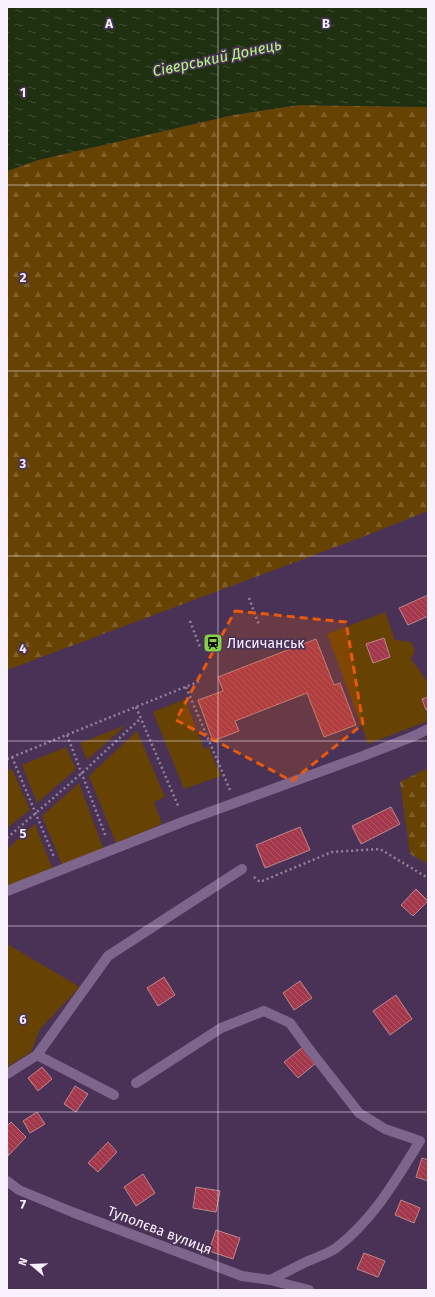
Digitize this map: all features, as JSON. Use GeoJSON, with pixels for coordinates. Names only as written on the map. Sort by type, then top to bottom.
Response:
{"type":"FeatureCollection","features":[{"type":"Feature","properties":{"kind":"street"},"geometry":{"type":"LineString","coordinates":[[7,891],[185,821],[236,804],[363,756],[428,729]]}},
{"type":"Feature","properties":{"kind":"street"},"geometry":{"type":"LineString","coordinates":[[7,1074],[37,1056],[108,956],[242,869]]}},
{"type":"Feature","properties":{"kind":"street"},"geometry":{"type":"LineString","coordinates":[[136,1083],[221,1028],[264,1011],[290,1023],[359,1113],[386,1129],[424,1142],[378,1207],[355,1232],[334,1249],[270,1280]]}},
{"type":"Feature","properties":{"kind":"street"},"geometry":{"type":"LineString","coordinates":[[37,1056],[114,1095]]}},
{"type":"Feature","properties":{"kind":"street","name":"Туполєва вулиця"},"geometry":{"type":"LineString","coordinates":[[7,1181],[19,1190],[242,1276],[270,1280],[309,1290]]}},
{"type":"Feature","properties":{"kind":"path"},"geometry":{"type":"LineString","coordinates":[[249,598],[259,625]]}},
{"type":"Feature","properties":{"kind":"path"},"geometry":{"type":"LineString","coordinates":[[190,621],[200,647]]}},
{"type":"Feature","properties":{"kind":"path"},"geometry":{"type":"LineString","coordinates":[[7,759],[200,681]]}},
{"type":"Feature","properties":{"kind":"path"},"geometry":{"type":"LineString","coordinates":[[186,687],[236,804]]}},
{"type":"Feature","properties":{"kind":"path"},"geometry":{"type":"LineString","coordinates":[[136,707],[185,821]]}},
{"type":"Feature","properties":{"kind":"path"},"geometry":{"type":"LineString","coordinates":[[7,838],[82,773],[141,718]]}},
{"type":"Feature","properties":{"kind":"path"},"geometry":{"type":"LineString","coordinates":[[67,735],[112,850]]}},
{"type":"Feature","properties":{"kind":"path"},"geometry":{"type":"LineString","coordinates":[[12,757],[59,870]]}},
{"type":"Feature","properties":{"kind":"path"},"geometry":{"type":"LineString","coordinates":[[242,869],[260,882],[332,852],[380,849],[428,878]]}},
{"type":"Feature","properties":{"kind":"highlighted area"},"geometry":{"type":"Polygon","coordinates":[[[235,611],[346,622],[363,724],[292,781],[176,720],[235,611]]]}},
{"type":"Feature","properties":{"kind":"green space"},"geometry":{"type":"Polygon","coordinates":[[[299,105],[428,107],[428,511],[7,670],[7,171],[38,160],[233,115],[299,105]]]}},
{"type":"Feature","properties":{"kind":"green space"},"geometry":{"type":"Polygon","coordinates":[[[385,612],[395,640],[411,642],[415,651],[411,659],[428,681],[428,721],[368,744],[327,634],[385,612]]]}},
{"type":"Feature","properties":{"kind":"green space"},"geometry":{"type":"Polygon","coordinates":[[[185,699],[204,749],[209,747],[221,776],[184,789],[153,712],[185,699]]]}},
{"type":"Feature","properties":{"kind":"green space"},"geometry":{"type":"Polygon","coordinates":[[[126,725],[87,760],[80,743],[126,725]]]}},
{"type":"Feature","properties":{"kind":"green space"},"geometry":{"type":"Polygon","coordinates":[[[137,731],[165,797],[154,802],[162,824],[116,843],[89,776],[137,731]]]}},
{"type":"Feature","properties":{"kind":"green space"},"geometry":{"type":"Polygon","coordinates":[[[66,747],[76,769],[37,803],[22,765],[66,747]]]}},
{"type":"Feature","properties":{"kind":"green space"},"geometry":{"type":"Polygon","coordinates":[[[428,768],[428,864],[410,854],[400,782],[428,768]]]}},
{"type":"Feature","properties":{"kind":"green space"},"geometry":{"type":"Polygon","coordinates":[[[12,769],[30,810],[7,828],[7,771],[12,769]]]}},
{"type":"Feature","properties":{"kind":"green space"},"geometry":{"type":"Polygon","coordinates":[[[79,783],[104,850],[62,864],[42,816],[79,783]]]}},
{"type":"Feature","properties":{"kind":"green space"},"geometry":{"type":"Polygon","coordinates":[[[35,824],[53,870],[7,888],[7,849],[35,824]]]}},
{"type":"Feature","properties":{"kind":"green space"},"geometry":{"type":"Polygon","coordinates":[[[7,944],[80,987],[40,1029],[31,1052],[7,1067],[7,944]]]}},
{"type":"Feature","properties":{"kind":"water","name":"Сіверський Донець"},"geometry":{"type":"Polygon","coordinates":[[[7,7],[428,7],[428,107],[299,105],[233,115],[38,160],[7,171],[7,7]]]}},
{"type":"Feature","properties":{"kind":"building"},"geometry":{"type":"Polygon","coordinates":[[[428,595],[428,616],[408,625],[399,608],[428,595]]]}},
{"type":"Feature","properties":{"kind":"building"},"geometry":{"type":"Polygon","coordinates":[[[384,638],[390,657],[373,663],[366,644],[384,638]]]}},
{"type":"Feature","properties":{"kind":"building"},"geometry":{"type":"Polygon","coordinates":[[[316,639],[334,685],[340,683],[356,725],[324,737],[307,693],[235,721],[239,731],[213,741],[198,700],[223,691],[218,677],[316,639]]]}},
{"type":"Feature","properties":{"kind":"building"},"geometry":{"type":"Polygon","coordinates":[[[428,697],[428,709],[426,710],[422,699],[428,697]]]}},
{"type":"Feature","properties":{"kind":"building"},"geometry":{"type":"Polygon","coordinates":[[[391,807],[400,824],[361,844],[352,826],[391,807]]]}},
{"type":"Feature","properties":{"kind":"building"},"geometry":{"type":"Polygon","coordinates":[[[300,827],[310,850],[265,868],[256,845],[300,827]]]}},
{"type":"Feature","properties":{"kind":"building"},"geometry":{"type":"Polygon","coordinates":[[[416,889],[428,901],[413,916],[401,905],[416,889]]]}},
{"type":"Feature","properties":{"kind":"building"},"geometry":{"type":"Polygon","coordinates":[[[164,977],[175,995],[158,1006],[147,988],[164,977]]]}},
{"type":"Feature","properties":{"kind":"building"},"geometry":{"type":"Polygon","coordinates":[[[300,981],[312,998],[294,1010],[283,993],[300,981]]]}},
{"type":"Feature","properties":{"kind":"building"},"geometry":{"type":"Polygon","coordinates":[[[396,995],[412,1019],[390,1035],[373,1011],[396,995]]]}},
{"type":"Feature","properties":{"kind":"building"},"geometry":{"type":"Polygon","coordinates":[[[303,1047],[316,1063],[298,1078],[284,1062],[303,1047]]]}},
{"type":"Feature","properties":{"kind":"building"},"geometry":{"type":"Polygon","coordinates":[[[42,1067],[52,1079],[38,1091],[28,1078],[42,1067]]]}},
{"type":"Feature","properties":{"kind":"building"},"geometry":{"type":"Polygon","coordinates":[[[75,1086],[88,1094],[76,1112],[64,1104],[75,1086]]]}},
{"type":"Feature","properties":{"kind":"building"},"geometry":{"type":"Polygon","coordinates":[[[37,1112],[45,1124],[30,1133],[23,1121],[37,1112]]]}},
{"type":"Feature","properties":{"kind":"building"},"geometry":{"type":"Polygon","coordinates":[[[11,1122],[26,1137],[8,1156],[7,1126],[11,1122]]]}},
{"type":"Feature","properties":{"kind":"building"},"geometry":{"type":"Polygon","coordinates":[[[108,1142],[117,1152],[98,1172],[88,1163],[108,1142]]]}},
{"type":"Feature","properties":{"kind":"building"},"geometry":{"type":"Polygon","coordinates":[[[422,1158],[428,1160],[428,1181],[416,1177],[422,1158]]]}},
{"type":"Feature","properties":{"kind":"building"},"geometry":{"type":"Polygon","coordinates":[[[143,1174],[155,1193],[136,1206],[124,1187],[143,1174]]]}},
{"type":"Feature","properties":{"kind":"building"},"geometry":{"type":"Polygon","coordinates":[[[196,1187],[220,1191],[216,1212],[193,1208],[196,1187]]]}},
{"type":"Feature","properties":{"kind":"building"},"geometry":{"type":"Polygon","coordinates":[[[401,1200],[420,1208],[414,1223],[395,1215],[401,1200]]]}},
{"type":"Feature","properties":{"kind":"building"},"geometry":{"type":"Polygon","coordinates":[[[216,1230],[240,1238],[233,1259],[209,1251],[216,1230]]]}},
{"type":"Feature","properties":{"kind":"building"},"geometry":{"type":"Polygon","coordinates":[[[364,1253],[385,1261],[378,1277],[357,1269],[364,1253]]]}},
{"type":"Feature","properties":{"kind":"place","name":"Лисичанськ"},"geometry":{"type":"Point","coordinates":[213,643]}}]}
